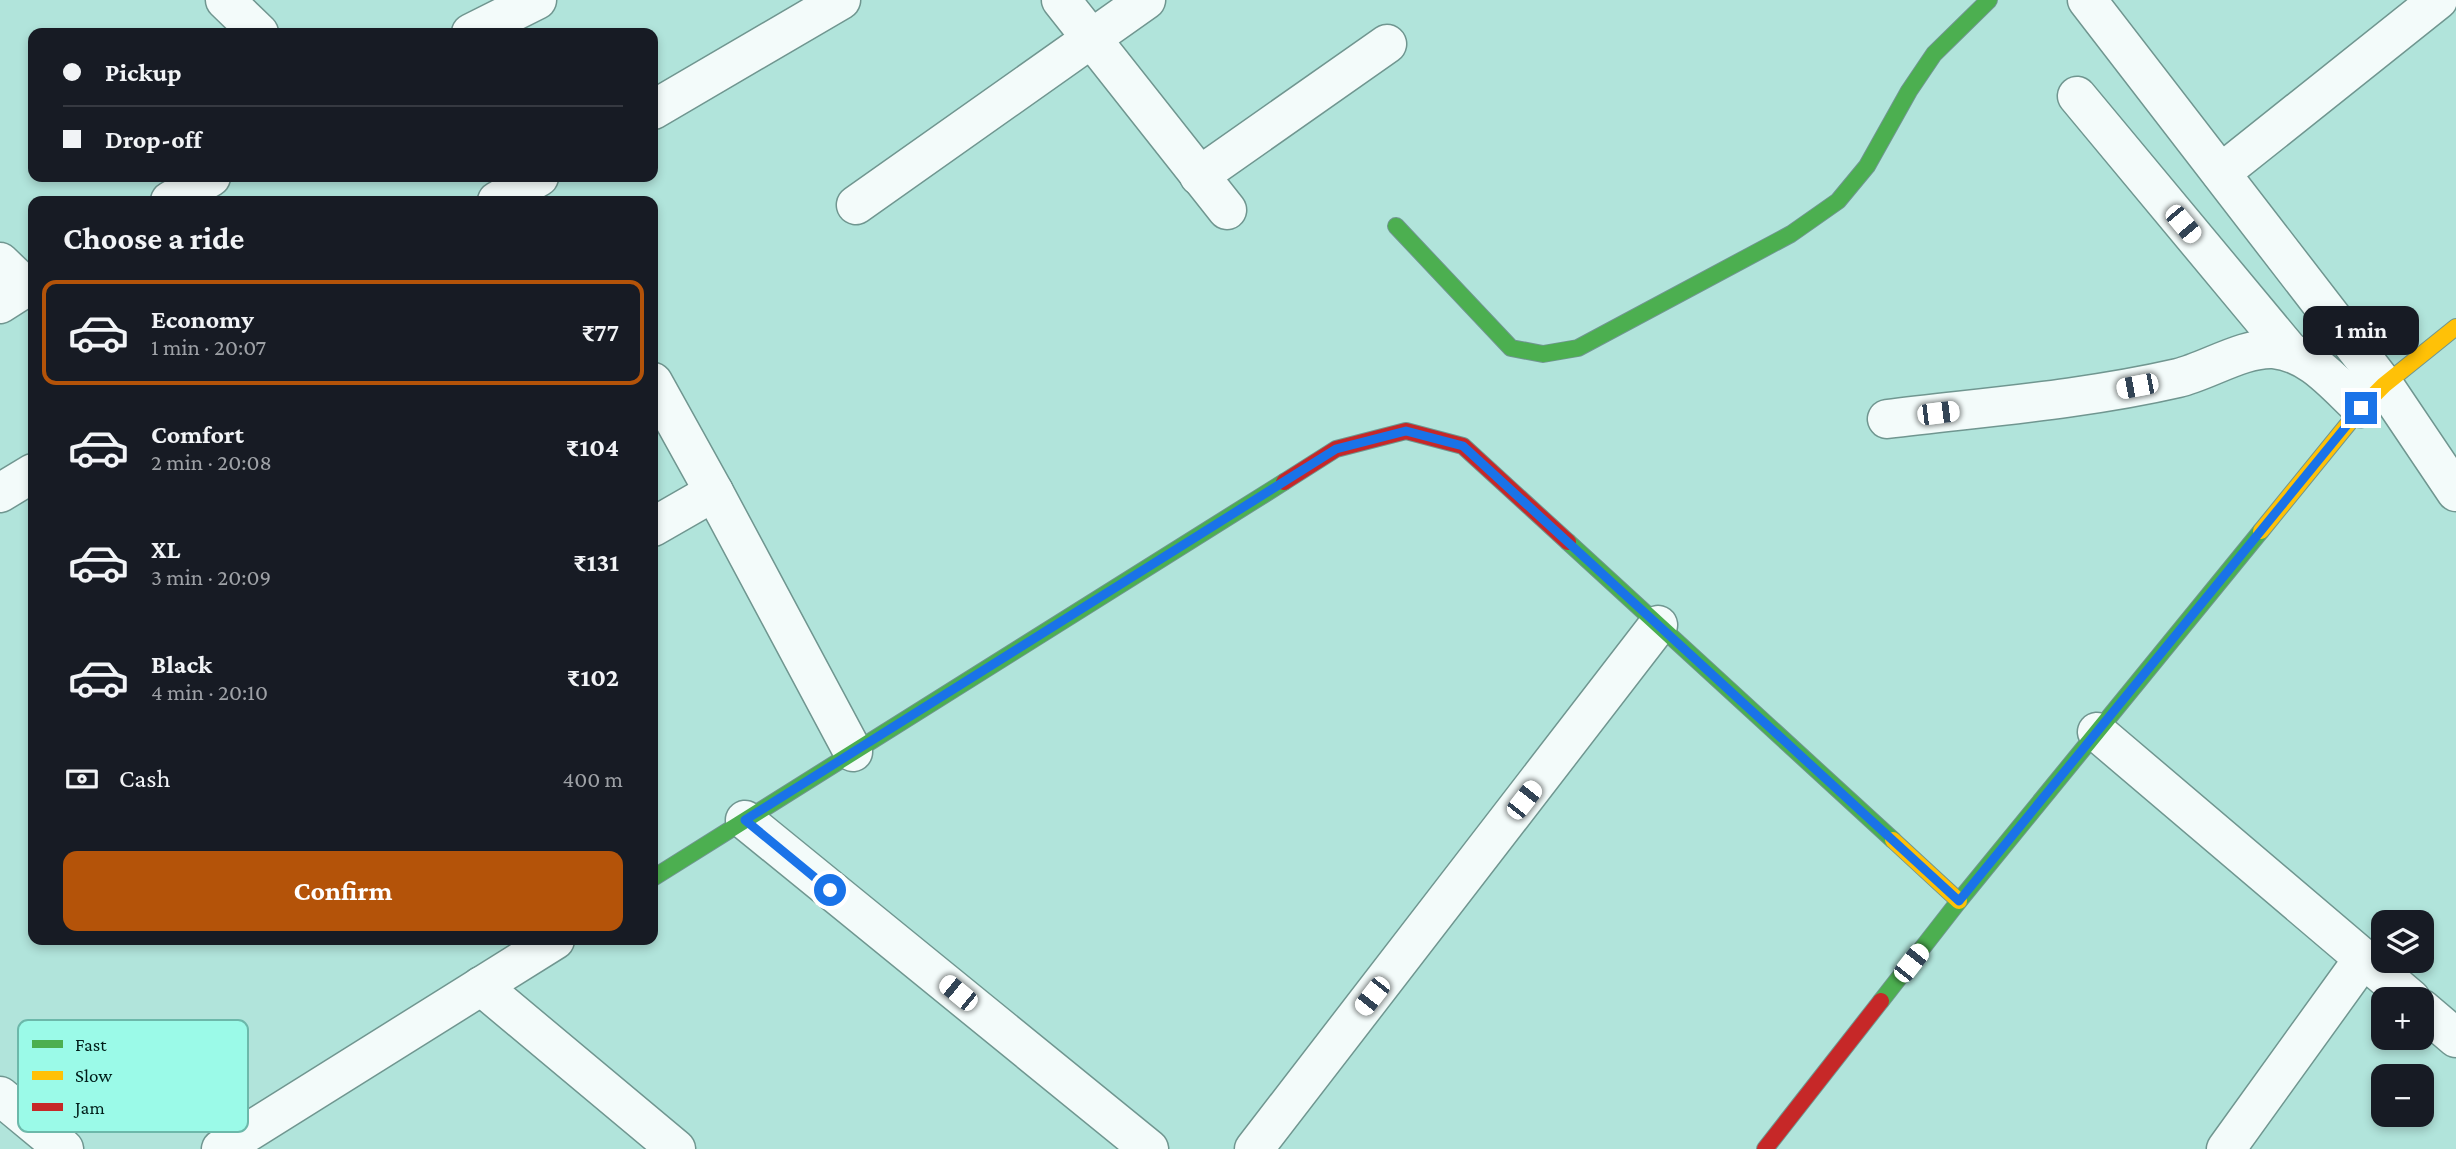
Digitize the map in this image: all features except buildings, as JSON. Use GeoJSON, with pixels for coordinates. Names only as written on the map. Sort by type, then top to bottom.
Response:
{"type":"FeatureCollection","features":[{"type":"Feature","properties":{"kind":"street"},"geometry":{"type":"LineString","coordinates":[[225,0],[254,28]]}},
{"type":"Feature","properties":{"kind":"street"},"geometry":{"type":"LineString","coordinates":[[481,28],[537,0]]}},
{"type":"Feature","properties":{"kind":"street"},"geometry":{"type":"LineString","coordinates":[[658,107],[841,0]]}},
{"type":"Feature","properties":{"kind":"street"},"geometry":{"type":"LineString","coordinates":[[1061,0],[1227,210]]}},
{"type":"Feature","properties":{"kind":"street"},"geometry":{"type":"LineString","coordinates":[[856,205],[1146,0]]}},
{"type":"Feature","properties":{"kind":"street"},"geometry":{"type":"LineString","coordinates":[[1396,226],[1511,348],[1543,354],[1578,348],[1791,234],[1838,201],[1867,166],[1909,90],[1934,54],[1989,0]]}},
{"type":"Feature","properties":{"kind":"street"},"geometry":{"type":"LineString","coordinates":[[2087,0],[2221,173],[2372,396],[2456,492]]}},
{"type":"Feature","properties":{"kind":"street"},"geometry":{"type":"LineString","coordinates":[[2221,173],[2438,0]]}},
{"type":"Feature","properties":{"kind":"street"},"geometry":{"type":"LineString","coordinates":[[1199,176],[1387,44]]}},
{"type":"Feature","properties":{"kind":"street"},"geometry":{"type":"LineString","coordinates":[[2077,96],[2290,352]]}},
{"type":"Feature","properties":{"kind":"street"},"geometry":{"type":"LineString","coordinates":[[179,196],[202,182]]}},
{"type":"Feature","properties":{"kind":"street"},"geometry":{"type":"LineString","coordinates":[[506,196],[530,182]]}},
{"type":"Feature","properties":{"kind":"street"},"geometry":{"type":"LineString","coordinates":[[1765,1149],[1959,901],[2372,396],[2456,327]]}},
{"type":"Feature","properties":{"kind":"street"},"geometry":{"type":"LineString","coordinates":[[1886,419],[2093,394],[2180,377],[2258,350],[2273,349],[2290,352],[2312,362],[2372,396]]}},
{"type":"Feature","properties":{"kind":"street"},"geometry":{"type":"LineString","coordinates":[[658,391],[853,752]]}},
{"type":"Feature","properties":{"kind":"street"},"geometry":{"type":"LineString","coordinates":[[658,875],[1336,449],[1406,431],[1463,446],[1959,901]]}},
{"type":"Feature","properties":{"kind":"street"},"geometry":{"type":"LineString","coordinates":[[0,493],[28,476]]}},
{"type":"Feature","properties":{"kind":"street"},"geometry":{"type":"LineString","coordinates":[[658,524],[714,492]]}},
{"type":"Feature","properties":{"kind":"street"},"geometry":{"type":"LineString","coordinates":[[1254,1149],[1658,625]]}},
{"type":"Feature","properties":{"kind":"street"},"geometry":{"type":"LineString","coordinates":[[2097,732],[2397,987]]}},
{"type":"Feature","properties":{"kind":"street"},"geometry":{"type":"LineString","coordinates":[[745,820],[1149,1149]]}},
{"type":"Feature","properties":{"kind":"street"},"geometry":{"type":"LineString","coordinates":[[221,1149],[547,945]]}},
{"type":"Feature","properties":{"kind":"street"},"geometry":{"type":"LineString","coordinates":[[2226,1149],[2363,959]]}},
{"type":"Feature","properties":{"kind":"street"},"geometry":{"type":"LineString","coordinates":[[481,986],[676,1149]]}},
{"type":"Feature","properties":{"kind":"street"},"geometry":{"type":"LineString","coordinates":[[2434,1019],[2456,1038]]}},
{"type":"Feature","properties":{"kind":"street"},"geometry":{"type":"LineString","coordinates":[[0,1096],[18,1111]]}},
{"type":"Feature","properties":{"kind":"street"},"geometry":{"type":"LineString","coordinates":[[43,1132],[64,1149]]}},
{"type":"Feature","properties":{"kind":"traffic: fast"},"geometry":{"type":"LineString","coordinates":[[1396,226],[1511,348],[1543,354],[1578,348],[1791,234],[1838,201],[1867,166],[1909,91],[1934,54],[1989,0]]}},
{"type":"Feature","properties":{"kind":"traffic: fast"},"geometry":{"type":"LineString","coordinates":[[658,875],[1284,482]]}},
{"type":"Feature","properties":{"kind":"traffic: fast"},"geometry":{"type":"LineString","coordinates":[[1881,1001],[1959,901],[2261,531]]}},
{"type":"Feature","properties":{"kind":"traffic: fast"},"geometry":{"type":"LineString","coordinates":[[1568,542],[1893,840]]}},
{"type":"Feature","properties":{"kind":"traffic: slow"},"geometry":{"type":"LineString","coordinates":[[2261,531],[2361,408],[2384,385],[2456,327]]}},
{"type":"Feature","properties":{"kind":"traffic: slow"},"geometry":{"type":"LineString","coordinates":[[1893,840],[1959,901]]}},
{"type":"Feature","properties":{"kind":"traffic: jam"},"geometry":{"type":"LineString","coordinates":[[1284,482],[1336,449],[1406,431],[1463,446],[1568,542]]}},
{"type":"Feature","properties":{"kind":"traffic: jam"},"geometry":{"type":"LineString","coordinates":[[1765,1149],[1881,1001]]}},
{"type":"Feature","properties":{"kind":"route"},"geometry":{"type":"LineString","coordinates":[[830,890],[745,820],[1336,449],[1406,431],[1463,446],[1959,901],[2361,408]]}}]}
